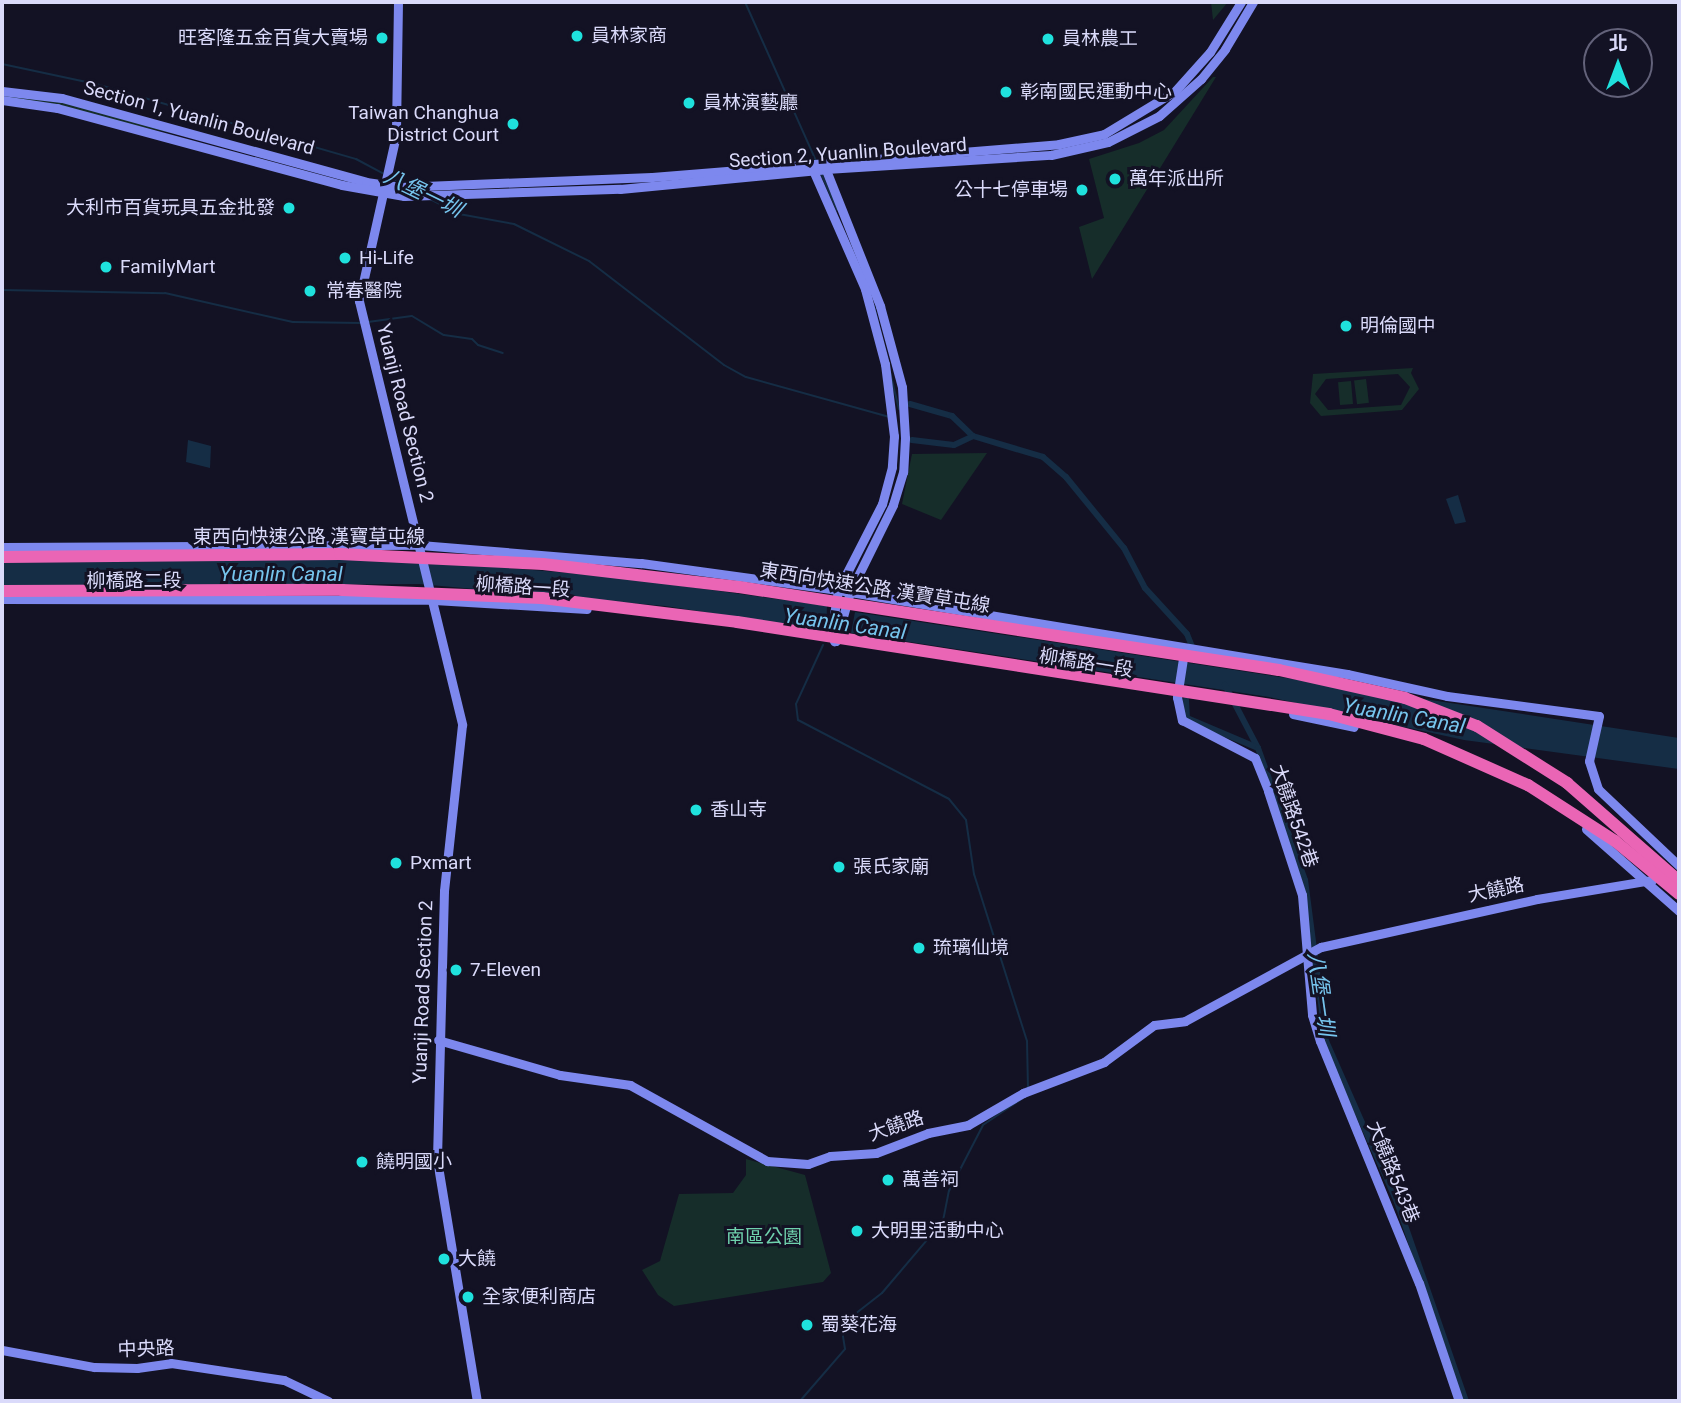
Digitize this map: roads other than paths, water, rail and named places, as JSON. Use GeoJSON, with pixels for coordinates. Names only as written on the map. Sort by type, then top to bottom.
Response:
{"type":"FeatureCollection","features":[{"type":"Feature","properties":{"kind":"highway","name":"東西向快速公路 漢寶草屯線"},"geometry":{"type":"LineString","coordinates":[[2,557],[341,554],[543,564],[739,587],[1279,670],[1405,698],[1477,726],[1567,783],[1679,881]]}},
{"type":"Feature","properties":{"kind":"highway"},"geometry":{"type":"LineString","coordinates":[[2,591],[342,590],[542,598],[737,622],[1329,714],[1423,739],[1528,785],[1615,841],[1679,894]]}},
{"type":"Feature","properties":{"kind":"main road","name":"Yuanji Road Section 2"},"geometry":{"type":"LineString","coordinates":[[398,2],[396,135],[360,293],[363,315],[431,586],[462,725],[447,857],[438,1040],[437,1160],[477,1401]]}},
{"type":"Feature","properties":{"kind":"main road","name":"Section 2, Yuanlin Boulevard"},"geometry":{"type":"LineString","coordinates":[[385,189],[534,189],[1059,145],[1104,134],[1175,91],[1210,52],[1241,2]]}},
{"type":"Feature","properties":{"kind":"main road","name":"Section 2, Yuanlin Boulevard"},"geometry":{"type":"LineString","coordinates":[[824,165],[1051,155],[1108,142],[1159,116],[1201,79],[1225,49],[1252,2]]}},
{"type":"Feature","properties":{"kind":"main road","name":"Section 1, Yuanlin Boulevard"},"geometry":{"type":"LineString","coordinates":[[2,90],[62,98],[385,189]]}},
{"type":"Feature","properties":{"kind":"main road","name":"Section 1, Yuanlin Boulevard"},"geometry":{"type":"LineString","coordinates":[[2,100],[57,108],[385,189]]}},
{"type":"Feature","properties":{"kind":"main road"},"geometry":{"type":"LineString","coordinates":[[824,165],[880,306],[903,397],[905,438],[903,472],[893,505],[850,592],[839,606]]}},
{"type":"Feature","properties":{"kind":"main road"},"geometry":{"type":"LineString","coordinates":[[811,166],[865,289],[892,398],[892,467],[882,503],[838,590],[836,636]]}},
{"type":"Feature","properties":{"kind":"main road","name":"柳橋路二段"},"geometry":{"type":"LineString","coordinates":[[2,547],[420,545]]}},
{"type":"Feature","properties":{"kind":"main road","name":"柳橋路一段"},"geometry":{"type":"LineString","coordinates":[[420,545],[641,563],[838,590],[1183,647],[1447,696],[1599,716],[1589,761],[1598,789],[1679,866]]}},
{"type":"Feature","properties":{"kind":"main road","name":"柳橋路二段"},"geometry":{"type":"LineString","coordinates":[[2,599],[434,600]]}},
{"type":"Feature","properties":{"kind":"main road","name":"柳橋路一段"},"geometry":{"type":"LineString","coordinates":[[434,600],[668,617],[836,636],[1180,690],[1363,728],[1433,748],[1545,800],[1648,880],[1679,911]]}},
{"type":"Feature","properties":{"kind":"main road"},"geometry":{"type":"LineString","coordinates":[[1180,690],[1185,657],[1183,647]]}},
{"type":"Feature","properties":{"kind":"main road","name":"大饒路542巷"},"geometry":{"type":"LineString","coordinates":[[1180,690],[1185,726],[1255,758],[1302,895],[1306,954]]}},
{"type":"Feature","properties":{"kind":"main road","name":"大饒路"},"geometry":{"type":"LineString","coordinates":[[438,1040],[560,1075],[630,1085],[767,1161],[808,1164],[830,1156],[876,1153],[928,1133],[968,1125],[1023,1093],[1104,1062],[1154,1025],[1185,1021],[1321,947],[1537,899],[1679,876]]}},
{"type":"Feature","properties":{"kind":"main road","name":"大饒路543巷"},"geometry":{"type":"LineString","coordinates":[[1306,954],[1312,1015],[1320,1041],[1419,1283],[1459,1401]]}},
{"type":"Feature","properties":{"kind":"main road","name":"中央路"},"geometry":{"type":"LineString","coordinates":[[2,1350],[94,1367],[137,1368],[171,1363],[284,1380],[328,1401]]}},
{"type":"Feature","properties":{"kind":"water"},"geometry":{"type":"Polygon","coordinates":[[[188,440],[211,446],[210,468],[186,462],[188,440]]]}},
{"type":"Feature","properties":{"kind":"water"},"geometry":{"type":"Polygon","coordinates":[[[1458,495],[1466,522],[1455,524],[1446,499],[1458,495]]]}},
{"type":"Feature","properties":{"kind":"water","name":"Yuanlin Canal"},"geometry":{"type":"Polygon","coordinates":[[[400,559],[617,577],[827,606],[826,631],[665,606],[419,584],[2,587],[2,561],[400,559]]]}},
{"type":"Feature","properties":{"kind":"water","name":"Yuanlin Canal"},"geometry":{"type":"Polygon","coordinates":[[[855,612],[1679,738],[1679,769],[1464,740],[1269,697],[851,633],[855,612]]]}},
{"type":"Feature","properties":{"kind":"waterway"},"geometry":{"type":"LineString","coordinates":[[745,2],[816,161]]}},
{"type":"Feature","properties":{"kind":"waterway","name":"八堡一圳"},"geometry":{"type":"LineString","coordinates":[[2,64],[96,84],[356,159],[382,173]]}},
{"type":"Feature","properties":{"kind":"waterway"},"geometry":{"type":"LineString","coordinates":[[821,173],[837,210]]}},
{"type":"Feature","properties":{"kind":"waterway","name":"八堡一圳"},"geometry":{"type":"LineString","coordinates":[[390,177],[401,183]]}},
{"type":"Feature","properties":{"kind":"waterway","name":"八堡一圳"},"geometry":{"type":"LineString","coordinates":[[430,199],[459,214],[514,224],[589,261],[724,365],[746,377],[889,417]]}},
{"type":"Feature","properties":{"kind":"waterway"},"geometry":{"type":"LineString","coordinates":[[2,290],[165,293],[293,322],[362,323]]}},
{"type":"Feature","properties":{"kind":"waterway"},"geometry":{"type":"LineString","coordinates":[[874,306],[899,409]]}},
{"type":"Feature","properties":{"kind":"waterway"},"geometry":{"type":"LineString","coordinates":[[368,322],[412,316],[444,335],[472,339],[478,345],[503,353]]}},
{"type":"Feature","properties":{"kind":"waterway","name":"八堡一圳"},"geometry":{"type":"LineString","coordinates":[[910,404],[952,416],[973,436],[1043,457],[1066,477],[1124,548],[1145,588],[1187,634],[1193,649]]}},
{"type":"Feature","properties":{"kind":"waterway","name":"八堡一圳"},"geometry":{"type":"LineString","coordinates":[[912,440],[954,445],[973,436]]}},
{"type":"Feature","properties":{"kind":"waterway"},"geometry":{"type":"LineString","coordinates":[[823,645],[796,704],[798,720],[949,799],[966,820],[974,874],[1027,1041],[1028,1087]]}},
{"type":"Feature","properties":{"kind":"waterway"},"geometry":{"type":"LineString","coordinates":[[1225,685],[1258,748]]}},
{"type":"Feature","properties":{"kind":"waterway","name":"八堡一圳"},"geometry":{"type":"LineString","coordinates":[[1186,700],[1187,718],[1258,748],[1305,880],[1326,1041],[1397,1202],[1466,1401]]}},
{"type":"Feature","properties":{"kind":"waterway"},"geometry":{"type":"LineString","coordinates":[[800,1401],[845,1349],[841,1325],[882,1293],[943,1221],[949,1191],[983,1125],[1026,1096]]}},
{"type":"Feature","properties":{"kind":"place","name":"員林家商"},"geometry":{"type":"Point","coordinates":[577,36]}},
{"type":"Feature","properties":{"kind":"place","name":"旺客隆五金百貨大賣場"},"geometry":{"type":"Point","coordinates":[382,38]}},
{"type":"Feature","properties":{"kind":"place","name":"員林農工"},"geometry":{"type":"Point","coordinates":[1048,39]}},
{"type":"Feature","properties":{"kind":"place","name":"彰南國民運動中心"},"geometry":{"type":"Point","coordinates":[1006,92]}},
{"type":"Feature","properties":{"kind":"place","name":"員林演藝廳"},"geometry":{"type":"Point","coordinates":[689,103]}},
{"type":"Feature","properties":{"kind":"place","name":"Taiwan Changhua District Court"},"geometry":{"type":"Point","coordinates":[513,124]}},
{"type":"Feature","properties":{"kind":"place","name":"萬年派出所"},"geometry":{"type":"Point","coordinates":[1115,179]}},
{"type":"Feature","properties":{"kind":"place","name":"公十七停車場"},"geometry":{"type":"Point","coordinates":[1082,190]}},
{"type":"Feature","properties":{"kind":"place","name":"大利市百貨玩具五金批發"},"geometry":{"type":"Point","coordinates":[289,208]}},
{"type":"Feature","properties":{"kind":"place","name":"Hi-Life"},"geometry":{"type":"Point","coordinates":[345,258]}},
{"type":"Feature","properties":{"kind":"place","name":"FamilyMart"},"geometry":{"type":"Point","coordinates":[106,267]}},
{"type":"Feature","properties":{"kind":"place","name":"常春醫院"},"geometry":{"type":"Point","coordinates":[310,291]}},
{"type":"Feature","properties":{"kind":"place","name":"明倫國中"},"geometry":{"type":"Point","coordinates":[1346,326]}},
{"type":"Feature","properties":{"kind":"place","name":"香山寺"},"geometry":{"type":"Point","coordinates":[696,810]}},
{"type":"Feature","properties":{"kind":"place","name":"Pxmart"},"geometry":{"type":"Point","coordinates":[396,863]}},
{"type":"Feature","properties":{"kind":"place","name":"張氏家廟"},"geometry":{"type":"Point","coordinates":[839,867]}},
{"type":"Feature","properties":{"kind":"place","name":"琉璃仙境"},"geometry":{"type":"Point","coordinates":[919,948]}},
{"type":"Feature","properties":{"kind":"place","name":"7-Eleven"},"geometry":{"type":"Point","coordinates":[456,970]}},
{"type":"Feature","properties":{"kind":"place","name":"饒明國小"},"geometry":{"type":"Point","coordinates":[362,1162]}},
{"type":"Feature","properties":{"kind":"place","name":"萬善祠"},"geometry":{"type":"Point","coordinates":[888,1180]}},
{"type":"Feature","properties":{"kind":"place","name":"大明里活動中心"},"geometry":{"type":"Point","coordinates":[857,1231]}},
{"type":"Feature","properties":{"kind":"place","name":"大饒"},"geometry":{"type":"Point","coordinates":[444,1259]}},
{"type":"Feature","properties":{"kind":"place","name":"全家便利商店"},"geometry":{"type":"Point","coordinates":[468,1297]}},
{"type":"Feature","properties":{"kind":"place","name":"蜀葵花海"},"geometry":{"type":"Point","coordinates":[807,1325]}},
{"type":"Feature","properties":{"kind":"park label","name":"南區公園"},"geometry":{"type":"Point","coordinates":[764,1237]}}]}
